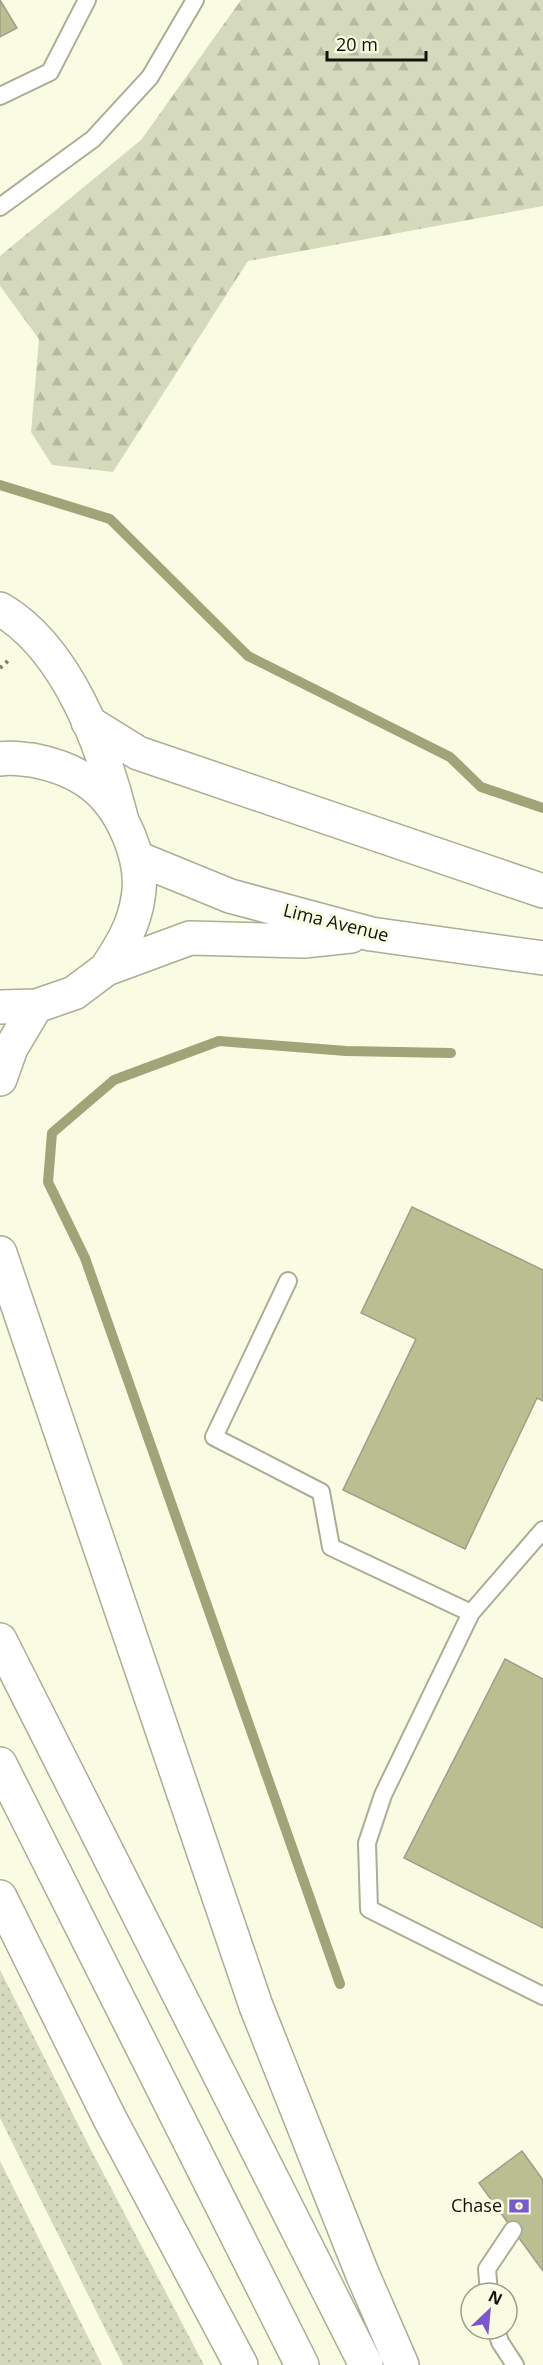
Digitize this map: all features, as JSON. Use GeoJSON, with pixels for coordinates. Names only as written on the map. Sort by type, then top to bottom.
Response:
{"type":"FeatureCollection","features":[{"type":"Feature","properties":{"kind":"main road"},"geometry":{"type":"LineString","coordinates":[[0,609],[49,651],[88,722],[109,770],[121,817],[137,858],[139,897],[128,936],[106,969]]}},
{"type":"Feature","properties":{"kind":"main road"},"geometry":{"type":"LineString","coordinates":[[88,722],[138,753],[543,891]]}},
{"type":"Feature","properties":{"kind":"main road"},"geometry":{"type":"LineString","coordinates":[[0,759],[10,757],[53,764],[92,784],[121,817]]}},
{"type":"Feature","properties":{"kind":"main road","name":"Lima Avenue"},"geometry":{"type":"LineString","coordinates":[[137,858],[230,896],[371,934],[543,958]]}},
{"type":"Feature","properties":{"kind":"main road"},"geometry":{"type":"LineString","coordinates":[[0,1007],[36,1006],[74,993],[106,969],[190,938],[304,941],[371,934]]}},
{"type":"Feature","properties":{"kind":"main road"},"geometry":{"type":"LineString","coordinates":[[0,1079],[11,1048],[36,1006]]}},
{"type":"Feature","properties":{"kind":"main road"},"geometry":{"type":"LineString","coordinates":[[0,1253],[256,2006],[362,2273],[402,2365]]}},
{"type":"Feature","properties":{"kind":"main road"},"geometry":{"type":"LineString","coordinates":[[0,1640],[366,2365]]}},
{"type":"Feature","properties":{"kind":"main road"},"geometry":{"type":"LineString","coordinates":[[0,1764],[302,2365]]}},
{"type":"Feature","properties":{"kind":"main road"},"geometry":{"type":"LineString","coordinates":[[0,1897],[110,2118],[241,2365]]}},
{"type":"Feature","properties":{"kind":"lane"},"geometry":{"type":"LineString","coordinates":[[0,96],[50,72],[87,0]]}},
{"type":"Feature","properties":{"kind":"lane"},"geometry":{"type":"LineString","coordinates":[[0,207],[93,139],[150,77],[195,0]]}},
{"type":"Feature","properties":{"kind":"lane"},"geometry":{"type":"LineString","coordinates":[[288,1281],[214,1437],[321,1492],[331,1547],[471,1613]]}},
{"type":"Feature","properties":{"kind":"lane"},"geometry":{"type":"LineString","coordinates":[[543,1530],[471,1613],[383,1795],[367,1843],[369,1909],[543,1996]]}},
{"type":"Feature","properties":{"kind":"lane"},"geometry":{"type":"LineString","coordinates":[[488,2281],[487,2269],[513,2230]]}},
{"type":"Feature","properties":{"kind":"lane"},"geometry":{"type":"LineString","coordinates":[[500,2341],[515,2365]]}},
{"type":"Feature","properties":{"kind":"green space"},"geometry":{"type":"Polygon","coordinates":[[[241,0],[543,0],[543,206],[248,261],[113,472],[52,465],[31,432],[39,339],[0,286],[0,256],[141,140],[241,0]]]}},
{"type":"Feature","properties":{"kind":"green space"},"geometry":{"type":"Polygon","coordinates":[[[0,1970],[204,2365],[123,2365],[0,2118],[0,1970]]]}},
{"type":"Feature","properties":{"kind":"green space"},"geometry":{"type":"Polygon","coordinates":[[[0,2161],[102,2365],[0,2365],[0,2161]]]}},
{"type":"Feature","properties":{"kind":"building"},"geometry":{"type":"Polygon","coordinates":[[[0,0],[17,28],[0,37],[0,0]]]}},
{"type":"Feature","properties":{"kind":"building"},"geometry":{"type":"Polygon","coordinates":[[[412,1207],[543,1270],[543,1401],[537,1398],[465,1549],[343,1490],[416,1339],[361,1313],[412,1207]]]}},
{"type":"Feature","properties":{"kind":"building"},"geometry":{"type":"Polygon","coordinates":[[[505,1659],[543,1679],[543,1928],[404,1858],[505,1659]]]}},
{"type":"Feature","properties":{"kind":"building","name":"Chase"},"geometry":{"type":"Polygon","coordinates":[[[522,2151],[543,2180],[543,2271],[479,2183],[522,2151]]]}},
{"type":"Feature","properties":{"kind":"waterway"},"geometry":{"type":"LineString","coordinates":[[0,485],[110,519],[248,656],[450,757],[481,787],[543,808]]}},
{"type":"Feature","properties":{"kind":"waterway"},"geometry":{"type":"LineString","coordinates":[[340,1984],[85,1258],[48,1182],[52,1133],[114,1080],[219,1041],[346,1051],[451,1053]]}},
{"type":"Feature","properties":{"kind":"place","name":"Chase"},"geometry":{"type":"Point","coordinates":[519,2206]}}]}
